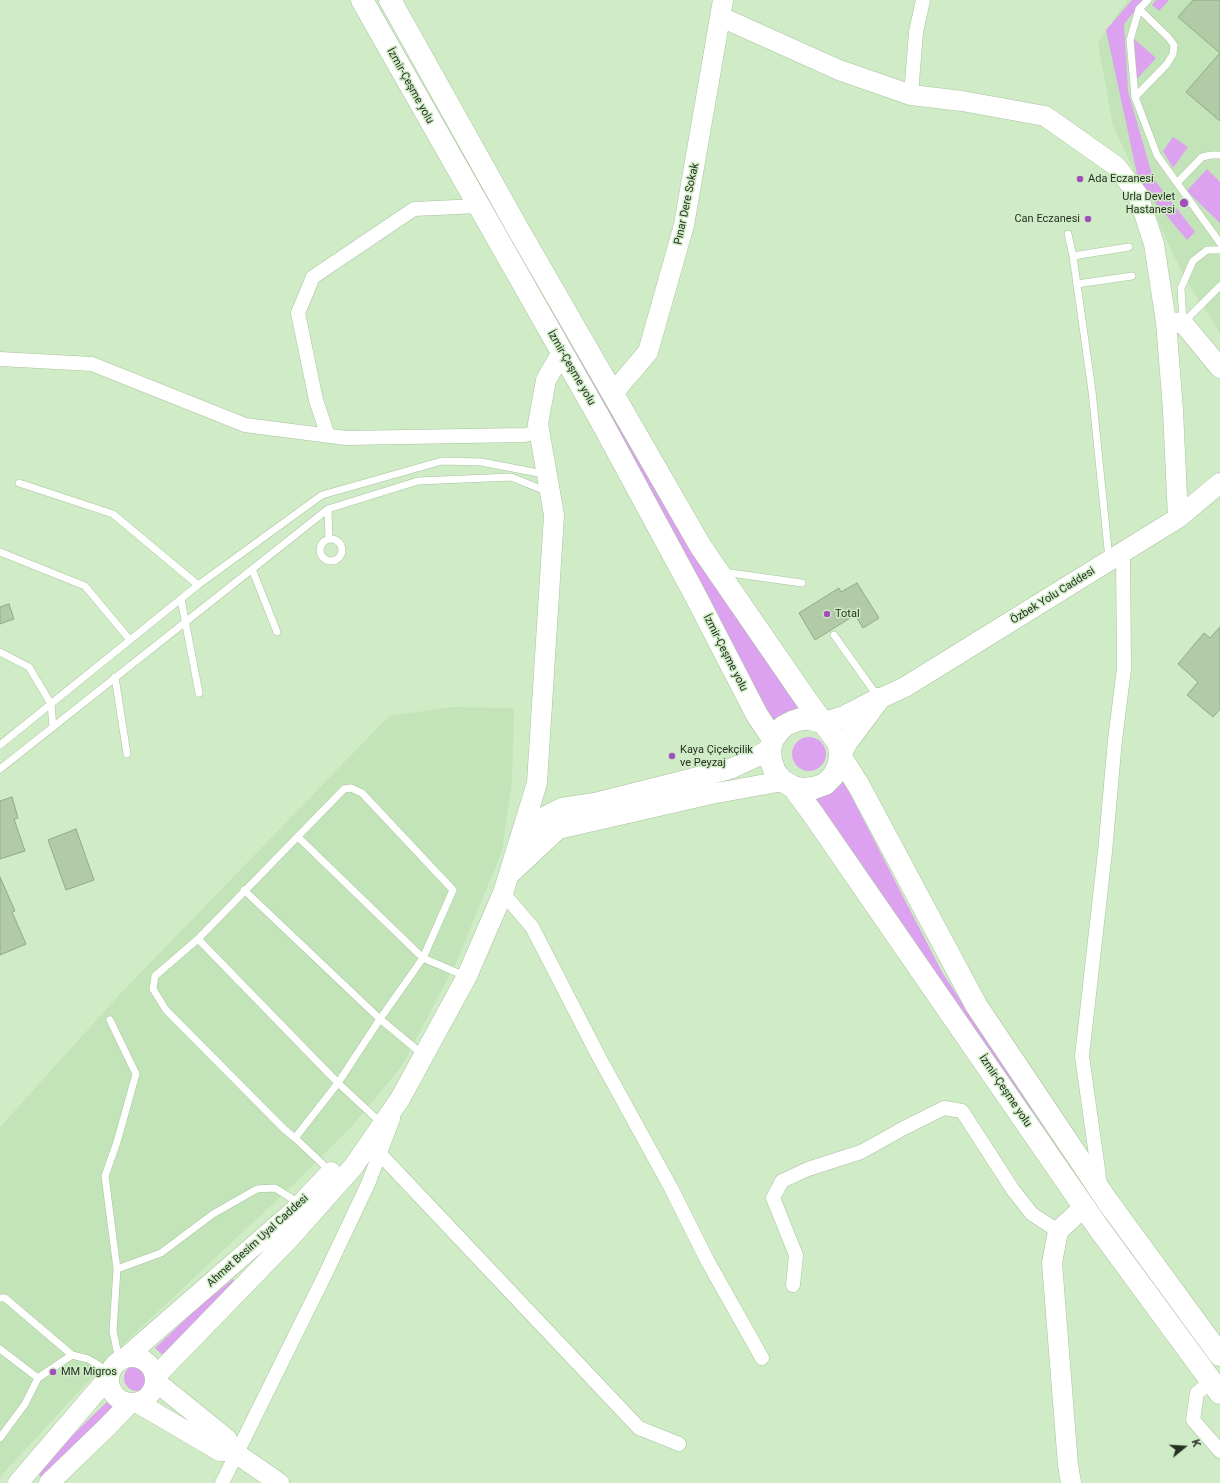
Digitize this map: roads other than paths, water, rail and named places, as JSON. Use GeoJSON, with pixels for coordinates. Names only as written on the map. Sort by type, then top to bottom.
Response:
{"type":"FeatureCollection","features":[{"type":"Feature","properties":{"kind":"highway","name":"İzmir-Çeşme yolu"},"geometry":{"type":"LineString","coordinates":[[362,0],[600,419],[694,592],[772,744]]}},
{"type":"Feature","properties":{"kind":"highway"},"geometry":{"type":"LineString","coordinates":[[390,0],[518,229],[697,540],[808,701],[825,723],[839,744],[840,756],[838,767],[833,776],[824,784],[804,790],[788,784],[775,772],[771,761],[772,744],[778,732],[784,726],[801,719],[810,719],[825,723],[844,717],[879,698]]}},
{"type":"Feature","properties":{"kind":"highway"},"geometry":{"type":"LineString","coordinates":[[840,756],[846,744],[879,698]]}},
{"type":"Feature","properties":{"kind":"highway"},"geometry":{"type":"LineString","coordinates":[[840,756],[860,786],[976,1005],[1101,1191],[1220,1355]]}},
{"type":"Feature","properties":{"kind":"highway","name":"İzmir-Çeşme yolu"},"geometry":{"type":"LineString","coordinates":[[788,784],[818,820],[1084,1207],[1216,1387]]}},
{"type":"Feature","properties":{"kind":"main road","name":"Pınar Dere Sokak"},"geometry":{"type":"LineString","coordinates":[[613,393],[648,352],[684,225],[722,8]]}},
{"type":"Feature","properties":{"kind":"main road"},"geometry":{"type":"LineString","coordinates":[[722,8],[839,70],[911,95],[962,101],[1045,116],[1116,166],[1138,195],[1154,244],[1174,322],[1174,410],[1178,518]]}},
{"type":"Feature","properties":{"kind":"main road"},"geometry":{"type":"LineString","coordinates":[[1174,322],[1220,368]]}},
{"type":"Feature","properties":{"kind":"main road"},"geometry":{"type":"LineString","coordinates":[[506,884],[537,782],[554,515],[538,424],[546,380],[562,352]]}},
{"type":"Feature","properties":{"kind":"main road","name":"Özbek Yolu Caddesi"},"geometry":{"type":"LineString","coordinates":[[879,698],[905,687],[1178,518],[1220,483]]}},
{"type":"Feature","properties":{"kind":"main road"},"geometry":{"type":"LineString","coordinates":[[506,884],[525,840],[538,820],[562,808],[595,803],[730,769],[756,757],[772,744]]}},
{"type":"Feature","properties":{"kind":"main road"},"geometry":{"type":"LineString","coordinates":[[506,884],[558,829],[711,794],[788,784]]}},
{"type":"Feature","properties":{"kind":"main road","name":"Ahmet Besim Uyal Caddesi"},"geometry":{"type":"LineString","coordinates":[[155,1379],[289,1239],[353,1167],[400,1099],[424,1056],[467,976],[506,884]]}},
{"type":"Feature","properties":{"kind":"main road","name":"Ahmet Besim Uyal Caddesi"},"geometry":{"type":"LineString","coordinates":[[18,1483],[116,1367],[295,1210],[400,1099]]}},
{"type":"Feature","properties":{"kind":"main road"},"geometry":{"type":"LineString","coordinates":[[1072,1483],[1068,1465],[1052,1263],[1058,1231],[1084,1207]]}},
{"type":"Feature","properties":{"kind":"main road"},"geometry":{"type":"LineString","coordinates":[[132,1357],[144,1361],[153,1371],[155,1379],[154,1388],[150,1395],[144,1400],[133,1403],[122,1402],[116,1398],[109,1386],[116,1367],[132,1357]]}},
{"type":"Feature","properties":{"kind":"main road"},"geometry":{"type":"LineString","coordinates":[[155,1379],[227,1439],[234,1452],[279,1483]]}},
{"type":"Feature","properties":{"kind":"main road"},"geometry":{"type":"LineString","coordinates":[[133,1403],[220,1451],[234,1452]]}},
{"type":"Feature","properties":{"kind":"main road"},"geometry":{"type":"LineString","coordinates":[[49,1483],[133,1403]]}},
{"type":"Feature","properties":{"kind":"street"},"geometry":{"type":"LineString","coordinates":[[911,95],[916,32],[923,0]]}},
{"type":"Feature","properties":{"kind":"street"},"geometry":{"type":"LineString","coordinates":[[328,436],[316,400],[298,313],[313,277],[414,209],[478,206]]}},
{"type":"Feature","properties":{"kind":"street"},"geometry":{"type":"LineString","coordinates":[[0,359],[92,364],[245,425],[354,438],[525,435],[539,432]]}},
{"type":"Feature","properties":{"kind":"street"},"geometry":{"type":"LineString","coordinates":[[1101,1191],[1082,1056],[1105,852],[1115,740],[1124,669],[1116,557]]}},
{"type":"Feature","properties":{"kind":"street"},"geometry":{"type":"LineString","coordinates":[[506,884],[532,927],[600,1057],[672,1188],[707,1260],[762,1358]]}},
{"type":"Feature","properties":{"kind":"street"},"geometry":{"type":"LineString","coordinates":[[222,1483],[234,1452],[324,1277],[368,1184],[400,1099]]}},
{"type":"Feature","properties":{"kind":"street"},"geometry":{"type":"LineString","coordinates":[[793,1285],[796,1255],[773,1198],[782,1181],[808,1169],[861,1152],[944,1108],[962,1111],[1012,1190],[1032,1214],[1058,1231]]}},
{"type":"Feature","properties":{"kind":"street"},"geometry":{"type":"LineString","coordinates":[[380,1154],[639,1428],[679,1444]]}},
{"type":"Feature","properties":{"kind":"street"},"geometry":{"type":"LineString","coordinates":[[1216,1387],[1197,1393],[1192,1420],[1220,1451]]}},
{"type":"Feature","properties":{"kind":"lane"},"geometry":{"type":"LineString","coordinates":[[1148,0],[1139,9],[1130,40],[1135,97],[1157,155],[1220,243]]}},
{"type":"Feature","properties":{"kind":"lane"},"geometry":{"type":"LineString","coordinates":[[1135,97],[1167,64],[1173,54],[1174,45],[1168,37],[1139,9]]}},
{"type":"Feature","properties":{"kind":"lane"},"geometry":{"type":"LineString","coordinates":[[1176,183],[1202,157],[1220,155]]}},
{"type":"Feature","properties":{"kind":"lane"},"geometry":{"type":"LineString","coordinates":[[1068,234],[1073,256],[1116,557]]}},
{"type":"Feature","properties":{"kind":"lane"},"geometry":{"type":"LineString","coordinates":[[1073,256],[1129,246]]}},
{"type":"Feature","properties":{"kind":"lane"},"geometry":{"type":"LineString","coordinates":[[1174,322],[1181,288],[1193,261],[1207,250],[1220,250]]}},
{"type":"Feature","properties":{"kind":"lane"},"geometry":{"type":"LineString","coordinates":[[1077,284],[1132,276]]}},
{"type":"Feature","properties":{"kind":"lane"},"geometry":{"type":"LineString","coordinates":[[1174,322],[1220,286]]}},
{"type":"Feature","properties":{"kind":"lane"},"geometry":{"type":"LineString","coordinates":[[0,745],[198,585],[322,495],[442,461],[481,462],[548,483]]}},
{"type":"Feature","properties":{"kind":"lane"},"geometry":{"type":"LineString","coordinates":[[0,769],[328,509],[418,481],[511,478],[548,483]]}},
{"type":"Feature","properties":{"kind":"lane"},"geometry":{"type":"LineString","coordinates":[[19,483],[113,514],[198,585]]}},
{"type":"Feature","properties":{"kind":"lane"},"geometry":{"type":"LineString","coordinates":[[328,509],[329,539]]}},
{"type":"Feature","properties":{"kind":"lane"},"geometry":{"type":"LineString","coordinates":[[0,552],[84,586],[130,640]]}},
{"type":"Feature","properties":{"kind":"lane"},"geometry":{"type":"LineString","coordinates":[[252,569],[276,632]]}},
{"type":"Feature","properties":{"kind":"lane"},"geometry":{"type":"LineString","coordinates":[[718,571],[802,583]]}},
{"type":"Feature","properties":{"kind":"lane"},"geometry":{"type":"LineString","coordinates":[[181,599],[199,693]]}},
{"type":"Feature","properties":{"kind":"lane"},"geometry":{"type":"LineString","coordinates":[[834,635],[879,698]]}},
{"type":"Feature","properties":{"kind":"lane"},"geometry":{"type":"LineString","coordinates":[[0,652],[29,667],[51,704],[53,727]]}},
{"type":"Feature","properties":{"kind":"lane"},"geometry":{"type":"LineString","coordinates":[[115,677],[126,754]]}},
{"type":"Feature","properties":{"kind":"lane"},"geometry":{"type":"LineString","coordinates":[[295,1138],[338,1083],[380,1019],[423,958],[454,890],[362,793],[351,788],[344,789],[244,890],[198,940],[155,976],[154,989],[166,1010],[284,1129],[331,1172]]}},
{"type":"Feature","properties":{"kind":"lane"},"geometry":{"type":"LineString","coordinates":[[298,837],[423,958],[467,976]]}},
{"type":"Feature","properties":{"kind":"lane"},"geometry":{"type":"LineString","coordinates":[[244,890],[380,1019],[424,1056]]}},
{"type":"Feature","properties":{"kind":"lane"},"geometry":{"type":"LineString","coordinates":[[198,940],[338,1083],[379,1121]]}},
{"type":"Feature","properties":{"kind":"lane"},"geometry":{"type":"LineString","coordinates":[[0,1298],[5,1298],[72,1355],[116,1367],[113,1331],[117,1269],[105,1176],[117,1142],[136,1074],[110,1020]]}},
{"type":"Feature","properties":{"kind":"lane"},"geometry":{"type":"LineString","coordinates":[[117,1269],[161,1253],[213,1214],[257,1189],[275,1188],[290,1198],[295,1210]]}},
{"type":"Feature","properties":{"kind":"lane"},"geometry":{"type":"LineString","coordinates":[[0,1349],[38,1378]]}},
{"type":"Feature","properties":{"kind":"lane"},"geometry":{"type":"LineString","coordinates":[[0,1438],[25,1404],[38,1378],[72,1355]]}},
{"type":"Feature","properties":{"kind":"place","name":"Ada Eczanesi"},"geometry":{"type":"Point","coordinates":[1080,179]}},
{"type":"Feature","properties":{"kind":"place","name":"Urla Devlet Hastanesi"},"geometry":{"type":"Point","coordinates":[1184,203]}},
{"type":"Feature","properties":{"kind":"place","name":"Can Eczanesi"},"geometry":{"type":"Point","coordinates":[1088,219]}},
{"type":"Feature","properties":{"kind":"place","name":"Total"},"geometry":{"type":"Point","coordinates":[827,614]}},
{"type":"Feature","properties":{"kind":"place","name":"Kaya Çiçekçilik ve Peyzaj"},"geometry":{"type":"Point","coordinates":[672,756]}},
{"type":"Feature","properties":{"kind":"place","name":"MM Migros"},"geometry":{"type":"Point","coordinates":[53,1372]}}]}
